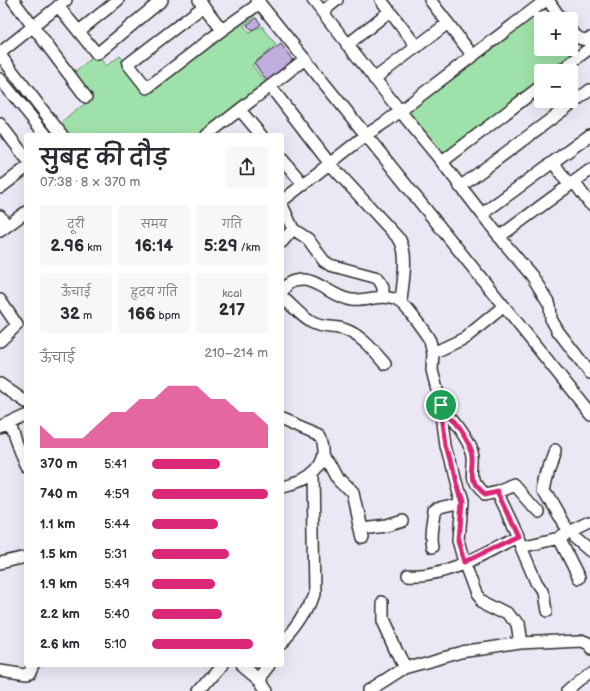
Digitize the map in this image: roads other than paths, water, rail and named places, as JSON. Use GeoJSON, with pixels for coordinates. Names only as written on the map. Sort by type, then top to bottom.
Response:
{"type":"FeatureCollection","features":[{"type":"Feature","properties":{"kind":"street"},"geometry":{"type":"LineString","coordinates":[[13,0],[86,97]]}},
{"type":"Feature","properties":{"kind":"street"},"geometry":{"type":"LineString","coordinates":[[79,31],[118,0]]}},
{"type":"Feature","properties":{"kind":"street"},"geometry":{"type":"LineString","coordinates":[[60,133],[0,54],[62,3],[79,31],[97,54],[162,0]]}},
{"type":"Feature","properties":{"kind":"street"},"geometry":{"type":"LineString","coordinates":[[313,0],[374,79],[442,162],[499,237],[532,276],[550,305],[551,319],[558,331],[590,374]]}},
{"type":"Feature","properties":{"kind":"street"},"geometry":{"type":"LineString","coordinates":[[322,12],[337,0]]}},
{"type":"Feature","properties":{"kind":"street"},"geometry":{"type":"LineString","coordinates":[[382,0],[417,47]]}},
{"type":"Feature","properties":{"kind":"street"},"geometry":{"type":"LineString","coordinates":[[430,0],[473,56]]}},
{"type":"Feature","properties":{"kind":"street"},"geometry":{"type":"LineString","coordinates":[[284,199],[366,135],[547,0],[556,12]]}},
{"type":"Feature","properties":{"kind":"street"},"geometry":{"type":"LineString","coordinates":[[222,30],[201,3],[128,64],[147,88],[222,30],[259,1],[590,413]]}},
{"type":"Feature","properties":{"kind":"street"},"geometry":{"type":"LineString","coordinates":[[347,45],[390,11]]}},
{"type":"Feature","properties":{"kind":"street"},"geometry":{"type":"LineString","coordinates":[[374,79],[448,23]]}},
{"type":"Feature","properties":{"kind":"street"},"geometry":{"type":"LineString","coordinates":[[567,64],[589,43],[578,38]]}},
{"type":"Feature","properties":{"kind":"street"},"geometry":{"type":"LineString","coordinates":[[222,131],[240,110],[305,59]]}},
{"type":"Feature","properties":{"kind":"street"},"geometry":{"type":"LineString","coordinates":[[0,78],[44,133]]}},
{"type":"Feature","properties":{"kind":"street"},"geometry":{"type":"LineString","coordinates":[[270,86],[330,164],[400,240],[403,246],[401,303]]}},
{"type":"Feature","properties":{"kind":"street"},"geometry":{"type":"LineString","coordinates":[[460,187],[590,90]]}},
{"type":"Feature","properties":{"kind":"street"},"geometry":{"type":"LineString","coordinates":[[442,162],[534,91]]}},
{"type":"Feature","properties":{"kind":"street"},"geometry":{"type":"LineString","coordinates":[[240,110],[259,133]]}},
{"type":"Feature","properties":{"kind":"street"},"geometry":{"type":"LineString","coordinates":[[0,124],[24,155]]}},
{"type":"Feature","properties":{"kind":"street"},"geometry":{"type":"LineString","coordinates":[[482,214],[590,135]]}},
{"type":"Feature","properties":{"kind":"street"},"geometry":{"type":"LineString","coordinates":[[284,162],[303,184]]}},
{"type":"Feature","properties":{"kind":"street"},"geometry":{"type":"LineString","coordinates":[[553,162],[590,204]]}},
{"type":"Feature","properties":{"kind":"street"},"geometry":{"type":"LineString","coordinates":[[0,188],[24,170]]}},
{"type":"Feature","properties":{"kind":"street"},"geometry":{"type":"LineString","coordinates":[[499,237],[590,170]]}},
{"type":"Feature","properties":{"kind":"street"},"geometry":{"type":"LineString","coordinates":[[284,209],[293,229],[308,239],[320,258],[330,265],[378,278],[383,287],[383,296]]}},
{"type":"Feature","properties":{"kind":"street"},"geometry":{"type":"LineString","coordinates":[[0,216],[4,229],[24,214]]}},
{"type":"Feature","properties":{"kind":"street"},"geometry":{"type":"LineString","coordinates":[[284,240],[293,229]]}},
{"type":"Feature","properties":{"kind":"street"},"geometry":{"type":"LineString","coordinates":[[284,290],[291,281],[305,280],[341,298],[351,300],[383,296],[401,303],[425,332],[430,341],[433,353],[432,370],[441,405],[446,447],[461,503],[458,540],[464,562],[476,594],[481,600],[509,614],[516,625],[520,642]]}},
{"type":"Feature","properties":{"kind":"street"},"geometry":{"type":"LineString","coordinates":[[284,299],[311,322],[324,327],[343,329],[353,333],[372,349],[385,364]]}},
{"type":"Feature","properties":{"kind":"street"},"geometry":{"type":"LineString","coordinates":[[0,300],[22,326],[0,341]]}},
{"type":"Feature","properties":{"kind":"street"},"geometry":{"type":"LineString","coordinates":[[433,353],[465,338],[504,306]]}},
{"type":"Feature","properties":{"kind":"street"},"geometry":{"type":"LineString","coordinates":[[0,384],[24,401]]}},
{"type":"Feature","properties":{"kind":"street"},"geometry":{"type":"LineString","coordinates":[[441,405],[450,414],[469,442],[475,460],[472,470],[478,490],[484,495],[497,492],[514,485],[537,510]]}},
{"type":"Feature","properties":{"kind":"street"},"geometry":{"type":"LineString","coordinates":[[24,417],[5,426],[24,465]]}},
{"type":"Feature","properties":{"kind":"street"},"geometry":{"type":"LineString","coordinates":[[284,421],[320,436],[324,445],[324,455],[312,473],[301,481],[284,486]]}},
{"type":"Feature","properties":{"kind":"street"},"geometry":{"type":"LineString","coordinates":[[555,450],[549,466],[544,490],[566,534],[579,578]]}},
{"type":"Feature","properties":{"kind":"street"},"geometry":{"type":"LineString","coordinates":[[324,455],[338,478],[353,493],[362,533],[402,521]]}},
{"type":"Feature","properties":{"kind":"street"},"geometry":{"type":"LineString","coordinates":[[284,642],[302,620],[314,594],[312,473]]}},
{"type":"Feature","properties":{"kind":"street"},"geometry":{"type":"LineString","coordinates":[[497,492],[518,536],[521,547],[536,582],[542,591],[545,612]]}},
{"type":"Feature","properties":{"kind":"street"},"geometry":{"type":"LineString","coordinates":[[432,547],[430,532],[434,514],[437,510],[461,503]]}},
{"type":"Feature","properties":{"kind":"street"},"geometry":{"type":"LineString","coordinates":[[521,547],[566,534],[590,523]]}},
{"type":"Feature","properties":{"kind":"street"},"geometry":{"type":"LineString","coordinates":[[566,534],[576,539],[590,552]]}},
{"type":"Feature","properties":{"kind":"street"},"geometry":{"type":"LineString","coordinates":[[408,575],[426,575],[464,562],[518,536]]}},
{"type":"Feature","properties":{"kind":"street"},"geometry":{"type":"LineString","coordinates":[[0,563],[24,557]]}},
{"type":"Feature","properties":{"kind":"street"},"geometry":{"type":"LineString","coordinates":[[382,602],[382,620],[404,668]]}},
{"type":"Feature","properties":{"kind":"street"},"geometry":{"type":"LineString","coordinates":[[368,691],[404,668],[462,652],[520,642],[580,640],[587,643],[590,647]]}},
{"type":"Feature","properties":{"kind":"street"},"geometry":{"type":"LineString","coordinates":[[0,670],[28,674],[31,673],[34,667]]}},
{"type":"Feature","properties":{"kind":"street"},"geometry":{"type":"LineString","coordinates":[[199,691],[219,667]]}},
{"type":"Feature","properties":{"kind":"street"},"geometry":{"type":"LineString","coordinates":[[243,667],[260,681],[267,691]]}},
{"type":"Feature","properties":{"kind":"street"},"geometry":{"type":"LineString","coordinates":[[260,681],[266,667]]}},
{"type":"Feature","properties":{"kind":"street"},"geometry":{"type":"LineString","coordinates":[[567,691],[590,671]]}}]}
